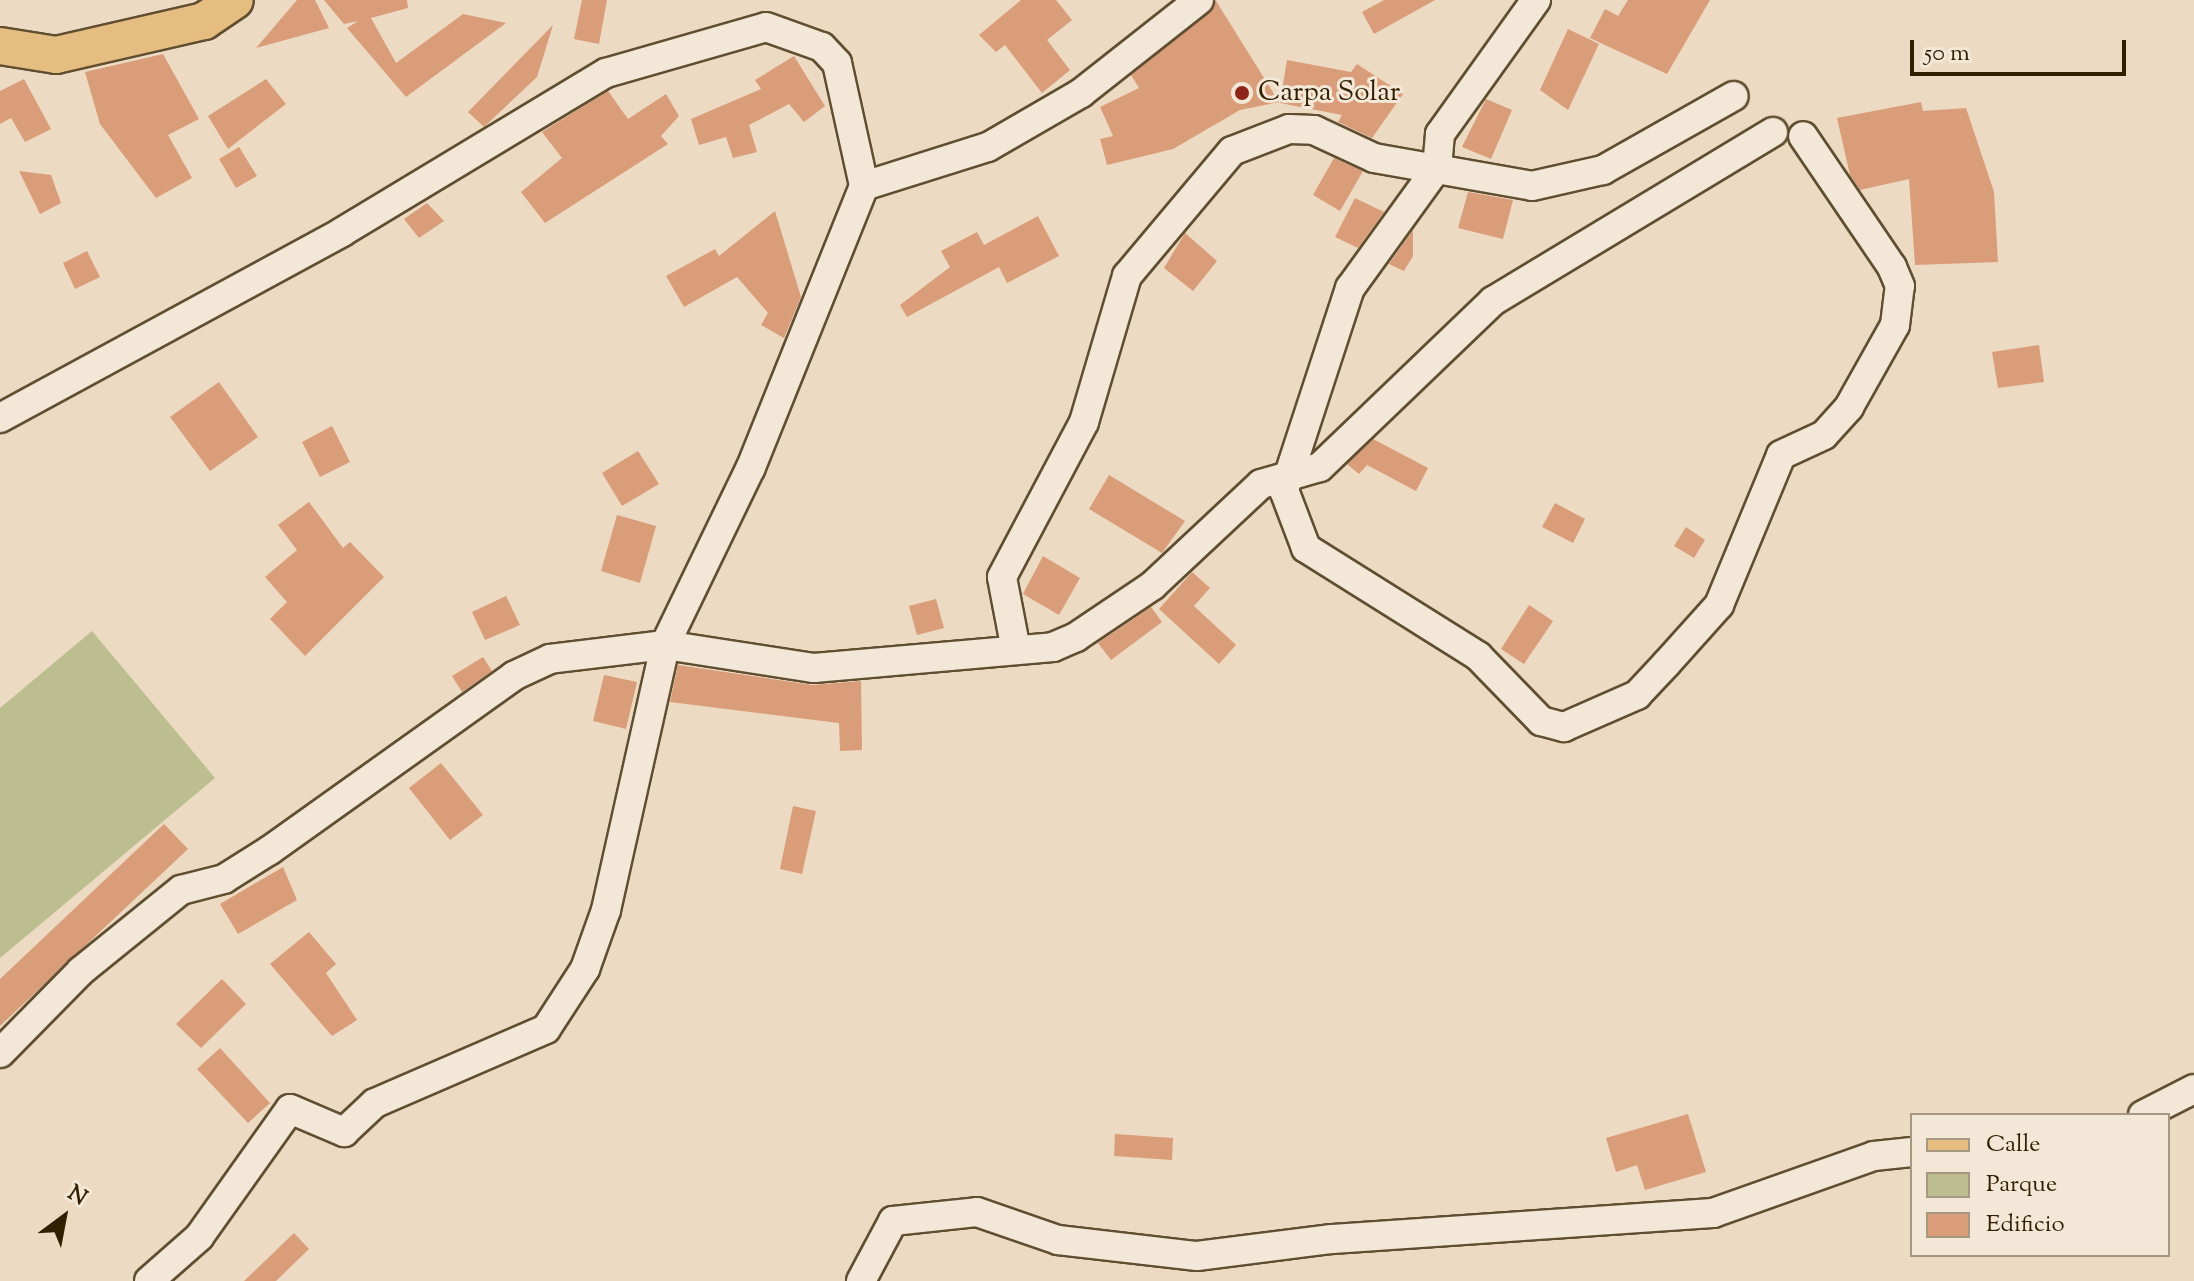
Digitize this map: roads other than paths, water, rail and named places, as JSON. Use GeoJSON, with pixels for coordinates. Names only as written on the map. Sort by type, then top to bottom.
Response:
{"type":"FeatureCollection","features":[{"type":"Feature","properties":{"kind":"main road"},"geometry":{"type":"LineString","coordinates":[[0,46],[56,55],[204,21],[235,0]]}},
{"type":"Feature","properties":{"kind":"street"},"geometry":{"type":"LineString","coordinates":[[864,186],[988,147],[1081,93],[1199,0]]}},
{"type":"Feature","properties":{"kind":"street"},"geometry":{"type":"LineString","coordinates":[[1536,0],[1440,134],[1437,168],[1350,288],[1284,490],[1291,521],[1306,548],[1478,656],[1541,721],[1564,727],[1637,695],[1719,605],[1781,455],[1824,435],[1849,407],[1895,325],[1900,286],[1892,267],[1803,136]]}},
{"type":"Feature","properties":{"kind":"street"},"geometry":{"type":"LineString","coordinates":[[0,418],[342,232],[606,73],[654,54],[766,27],[822,47],[845,87],[864,186],[750,469],[665,645],[606,910],[585,969],[546,1029],[375,1103],[344,1132],[290,1109],[199,1237],[149,1281]]}},
{"type":"Feature","properties":{"kind":"street"},"geometry":{"type":"LineString","coordinates":[[1016,650],[1002,577],[1009,551],[1084,422],[1127,276],[1153,235],[1232,151],[1289,129],[1314,130],[1374,158],[1437,168],[1487,182],[1572,181],[1734,96]]}},
{"type":"Feature","properties":{"kind":"street"},"geometry":{"type":"LineString","coordinates":[[0,1053],[81,971],[181,890],[224,879],[270,850],[514,676],[550,659],[665,645],[814,668],[1016,650],[1076,637],[1152,586],[1261,484],[1320,467],[1493,301],[1773,132]]}},
{"type":"Feature","properties":{"kind":"street"},"geometry":{"type":"LineString","coordinates":[[2147,1113],[2194,1089]]}},
{"type":"Feature","properties":{"kind":"street"},"geometry":{"type":"LineString","coordinates":[[861,1281],[893,1221],[977,1212],[1058,1240],[1197,1256],[1332,1239],[1713,1213],[1874,1156],[1910,1152]]}},
{"type":"Feature","properties":{"kind":"place","name":"Carpa Solar"},"geometry":{"type":"Point","coordinates":[1242,93]}}]}
